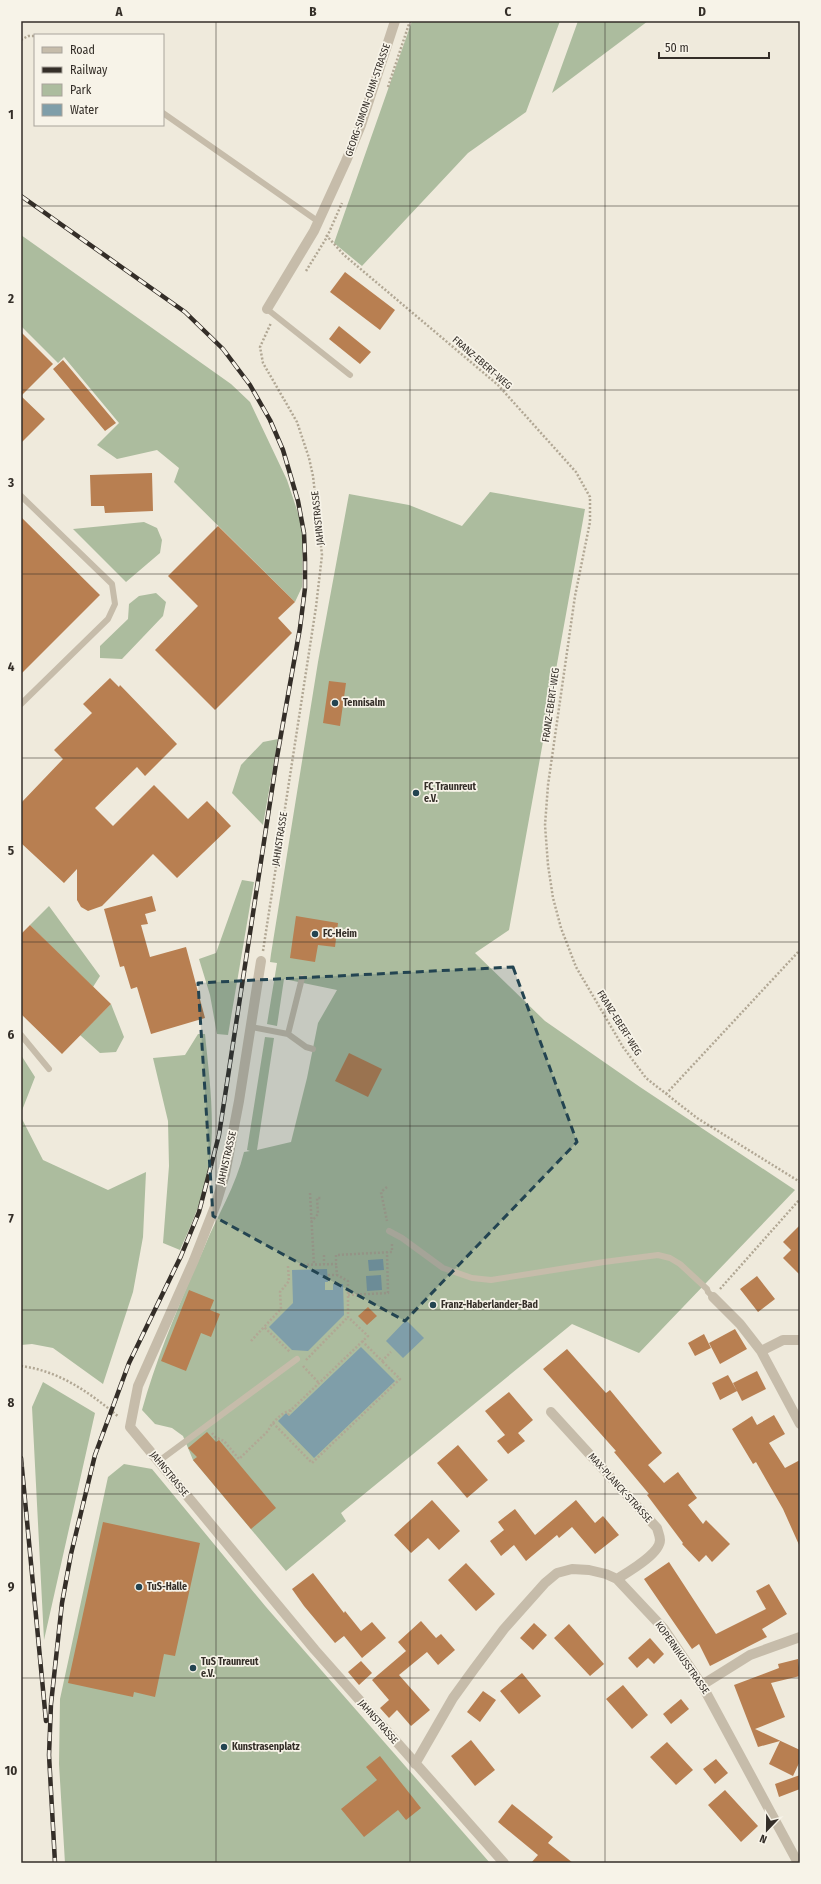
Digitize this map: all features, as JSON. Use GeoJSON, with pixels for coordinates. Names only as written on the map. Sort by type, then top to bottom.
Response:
{"type":"FeatureCollection","features":[{"type":"Feature","properties":{"kind":"street","name":"GEORG-SIMON-OHM-STRASSE"},"geometry":{"type":"LineString","coordinates":[[267,309],[319,222],[361,125],[395,21]]}},
{"type":"Feature","properties":{"kind":"street","name":"JAHNSTRASSE"},"geometry":{"type":"LineString","coordinates":[[261,961],[231,1148],[216,1204],[194,1260],[138,1386],[130,1426],[280,1609],[415,1764],[504,1863]]}},
{"type":"Feature","properties":{"kind":"street"},"geometry":{"type":"LineString","coordinates":[[713,1297],[740,1324],[761,1351],[800,1424]]}},
{"type":"Feature","properties":{"kind":"street"},"geometry":{"type":"LineString","coordinates":[[761,1351],[783,1340],[800,1340]]}},
{"type":"Feature","properties":{"kind":"street","name":"MAX-PLANCK-STRASSE"},"geometry":{"type":"LineString","coordinates":[[551,1412],[657,1528],[660,1541],[657,1549],[617,1579]]}},
{"type":"Feature","properties":{"kind":"street","name":"KOPERNIKUSSTRASSE"},"geometry":{"type":"LineString","coordinates":[[415,1764],[453,1698],[504,1629],[545,1583],[557,1574],[572,1569],[589,1570],[617,1579],[664,1629],[702,1685],[798,1863]]}},
{"type":"Feature","properties":{"kind":"street"},"geometry":{"type":"LineString","coordinates":[[702,1685],[750,1654],[800,1637]]}},
{"type":"Feature","properties":{"kind":"lane"},"geometry":{"type":"LineString","coordinates":[[164,114],[319,222]]}},
{"type":"Feature","properties":{"kind":"lane"},"geometry":{"type":"LineString","coordinates":[[267,309],[350,375]]}},
{"type":"Feature","properties":{"kind":"lane"},"geometry":{"type":"LineString","coordinates":[[21,496],[112,584],[115,604],[108,619],[21,704]]}},
{"type":"Feature","properties":{"kind":"lane"},"geometry":{"type":"LineString","coordinates":[[288,1034],[302,978]]}},
{"type":"Feature","properties":{"kind":"lane"},"geometry":{"type":"LineString","coordinates":[[251,1027],[288,1034],[306,1047],[313,1049]]}},
{"type":"Feature","properties":{"kind":"lane"},"geometry":{"type":"LineString","coordinates":[[21,1035],[49,1069]]}},
{"type":"Feature","properties":{"kind":"lane"},"geometry":{"type":"LineString","coordinates":[[390,1231],[443,1268],[472,1278],[491,1280],[604,1262],[658,1256],[670,1258],[680,1264],[707,1289],[713,1297]]}},
{"type":"Feature","properties":{"kind":"lane"},"geometry":{"type":"LineString","coordinates":[[159,1462],[297,1359]]}},
{"type":"Feature","properties":{"kind":"path"},"geometry":{"type":"LineString","coordinates":[[21,40],[28,36],[34,36]]}},
{"type":"Feature","properties":{"kind":"path","name":"FRANZ-EBERT-WEG"},"geometry":{"type":"LineString","coordinates":[[327,238],[344,255],[498,385],[576,472],[590,497],[590,522],[575,596],[548,784],[545,825],[548,865],[553,898],[561,928],[576,967],[611,1028],[636,1067],[646,1078],[714,1130],[800,1182]]}},
{"type":"Feature","properties":{"kind":"path","name":"JAHNSTRASSE"},"geometry":{"type":"LineString","coordinates":[[261,961],[316,607],[322,555],[309,458],[297,422],[263,364],[260,347],[272,320]]}},
{"type":"Feature","properties":{"kind":"path"},"geometry":{"type":"LineString","coordinates":[[666,1094],[800,950]]}},
{"type":"Feature","properties":{"kind":"path"},"geometry":{"type":"LineString","coordinates":[[337,1275],[336,1255],[392,1252],[390,1231],[381,1192],[387,1187]]}},
{"type":"Feature","properties":{"kind":"path"},"geometry":{"type":"LineString","coordinates":[[310,1193],[314,1264]]}},
{"type":"Feature","properties":{"kind":"path"},"geometry":{"type":"LineString","coordinates":[[311,1222],[318,1214],[317,1198],[321,1198]]}},
{"type":"Feature","properties":{"kind":"path"},"geometry":{"type":"LineString","coordinates":[[713,1297],[800,1199]]}},
{"type":"Feature","properties":{"kind":"path"},"geometry":{"type":"LineString","coordinates":[[348,1295],[388,1293],[387,1252]]}},
{"type":"Feature","properties":{"kind":"path"},"geometry":{"type":"LineString","coordinates":[[324,1254],[324,1264]]}},
{"type":"Feature","properties":{"kind":"path"},"geometry":{"type":"LineString","coordinates":[[299,1265],[336,1264]]}},
{"type":"Feature","properties":{"kind":"path"},"geometry":{"type":"LineString","coordinates":[[251,1341],[281,1309],[280,1292],[289,1281],[288,1266]]}},
{"type":"Feature","properties":{"kind":"path"},"geometry":{"type":"LineString","coordinates":[[319,1383],[302,1364],[348,1317],[348,1281],[337,1275],[328,1275]]}},
{"type":"Feature","properties":{"kind":"path"},"geometry":{"type":"LineString","coordinates":[[288,1415],[291,1410],[368,1336],[348,1317]]}},
{"type":"Feature","properties":{"kind":"path"},"geometry":{"type":"LineString","coordinates":[[264,1327],[297,1359]]}},
{"type":"Feature","properties":{"kind":"path"},"geometry":{"type":"LineString","coordinates":[[273,1423],[312,1463],[400,1379],[362,1341]]}},
{"type":"Feature","properties":{"kind":"path"},"geometry":{"type":"LineString","coordinates":[[382,1361],[391,1352]]}},
{"type":"Feature","properties":{"kind":"path"},"geometry":{"type":"LineString","coordinates":[[21,1366],[49,1372],[82,1389],[106,1405],[130,1426]]}},
{"type":"Feature","properties":{"kind":"path"},"geometry":{"type":"LineString","coordinates":[[202,1430],[210,1430],[215,1437],[224,1440],[239,1459],[268,1431],[273,1423],[284,1412],[291,1410]]}},
{"type":"Feature","properties":{"kind":"highlighted area"},"geometry":{"type":"Polygon","coordinates":[[[513,967],[577,1142],[405,1321],[213,1216],[198,983],[513,967]]]}},
{"type":"Feature","properties":{"kind":"green space"},"geometry":{"type":"Polygon","coordinates":[[[412,21],[560,21],[526,112],[468,153],[362,266],[334,243],[412,21]]]}},
{"type":"Feature","properties":{"kind":"green space"},"geometry":{"type":"Polygon","coordinates":[[[578,21],[648,21],[552,93],[578,21]]]}},
{"type":"Feature","properties":{"kind":"green space"},"geometry":{"type":"Polygon","coordinates":[[[21,235],[231,384],[250,402],[287,480],[303,528],[302,587],[295,602],[174,482],[179,468],[157,450],[117,459],[97,445],[119,423],[64,357],[58,363],[21,326],[21,235]]]}},
{"type":"Feature","properties":{"kind":"green space"},"geometry":{"type":"Polygon","coordinates":[[[490,492],[585,509],[509,930],[475,953],[545,1021],[640,1087],[795,1190],[639,1353],[572,1324],[341,1513],[346,1521],[286,1571],[193,1460],[183,1436],[172,1428],[155,1424],[142,1410],[162,1348],[178,1307],[231,1189],[241,1165],[244,1152],[250,1151],[247,1150],[265,1037],[274,1038],[257,1150],[291,1142],[307,1078],[318,1023],[337,990],[284,979],[277,1026],[267,1024],[277,963],[270,962],[271,954],[318,662],[349,494],[409,505],[462,526],[490,492]]]}},
{"type":"Feature","properties":{"kind":"green space"},"geometry":{"type":"Polygon","coordinates":[[[144,522],[157,528],[162,540],[160,553],[126,582],[73,529],[144,522]]]}},
{"type":"Feature","properties":{"kind":"green space"},"geometry":{"type":"Polygon","coordinates":[[[156,593],[166,602],[163,616],[122,659],[100,658],[100,646],[128,619],[129,604],[139,596],[156,593]]]}},
{"type":"Feature","properties":{"kind":"green space"},"geometry":{"type":"Polygon","coordinates":[[[278,739],[263,825],[232,793],[241,765],[263,742],[278,739]]]}},
{"type":"Feature","properties":{"kind":"green space"},"geometry":{"type":"Polygon","coordinates":[[[242,880],[254,882],[228,1035],[217,1034],[210,995],[199,959],[216,953],[242,880]]]}},
{"type":"Feature","properties":{"kind":"green space"},"geometry":{"type":"Polygon","coordinates":[[[49,906],[100,976],[93,987],[30,925],[49,906]]]}},
{"type":"Feature","properties":{"kind":"green space"},"geometry":{"type":"Polygon","coordinates":[[[111,1004],[124,1037],[116,1052],[100,1053],[80,1035],[111,1004]]]}},
{"type":"Feature","properties":{"kind":"green space"},"geometry":{"type":"Polygon","coordinates":[[[198,1034],[205,1034],[211,1096],[212,1127],[210,1158],[203,1194],[180,1250],[163,1243],[169,1166],[168,1121],[153,1058],[185,1055],[198,1034]]]}},
{"type":"Feature","properties":{"kind":"green space"},"geometry":{"type":"Polygon","coordinates":[[[21,1055],[35,1077],[21,1113],[21,1055]]]}},
{"type":"Feature","properties":{"kind":"green space"},"geometry":{"type":"Polygon","coordinates":[[[21,1117],[43,1160],[108,1190],[146,1172],[143,1237],[133,1292],[103,1384],[53,1348],[32,1344],[21,1345],[21,1117]]]}},
{"type":"Feature","properties":{"kind":"green space"},"geometry":{"type":"Polygon","coordinates":[[[43,1382],[95,1413],[44,1640],[32,1407],[43,1382]]]}},
{"type":"Feature","properties":{"kind":"green space","name":"TuS Traunreut e.V."},"geometry":{"type":"Polygon","coordinates":[[[124,1464],[152,1469],[266,1607],[490,1863],[65,1863],[59,1764],[60,1699],[108,1477],[124,1464]]]}},
{"type":"Feature","properties":{"kind":"water"},"geometry":{"type":"Polygon","coordinates":[[[383,1259],[384,1270],[369,1271],[368,1260],[383,1259]]]}},
{"type":"Feature","properties":{"kind":"water"},"geometry":{"type":"Polygon","coordinates":[[[327,1269],[328,1282],[325,1282],[325,1290],[333,1290],[333,1284],[343,1284],[344,1315],[308,1351],[292,1350],[269,1327],[293,1303],[292,1270],[327,1269]]]}},
{"type":"Feature","properties":{"kind":"water"},"geometry":{"type":"Polygon","coordinates":[[[381,1275],[382,1290],[367,1291],[366,1276],[381,1275]]]}},
{"type":"Feature","properties":{"kind":"water"},"geometry":{"type":"Polygon","coordinates":[[[406,1320],[424,1338],[403,1358],[386,1341],[406,1320]]]}},
{"type":"Feature","properties":{"kind":"water"},"geometry":{"type":"Polygon","coordinates":[[[361,1347],[395,1381],[314,1458],[278,1421],[286,1413],[289,1416],[361,1347]]]}},
{"type":"Feature","properties":{"kind":"building"},"geometry":{"type":"Polygon","coordinates":[[[345,272],[395,310],[380,330],[330,292],[345,272]]]}},
{"type":"Feature","properties":{"kind":"building"},"geometry":{"type":"Polygon","coordinates":[[[339,326],[371,352],[360,364],[329,339],[339,326]]]}},
{"type":"Feature","properties":{"kind":"building"},"geometry":{"type":"Polygon","coordinates":[[[21,332],[53,364],[21,396],[21,332]]]}},
{"type":"Feature","properties":{"kind":"building"},"geometry":{"type":"Polygon","coordinates":[[[63,360],[116,423],[105,431],[53,369],[63,360]]]}},
{"type":"Feature","properties":{"kind":"building"},"geometry":{"type":"Polygon","coordinates":[[[21,396],[45,419],[21,443],[21,396]]]}},
{"type":"Feature","properties":{"kind":"building"},"geometry":{"type":"Polygon","coordinates":[[[152,473],[153,511],[105,513],[104,506],[91,506],[90,475],[152,473]]]}},
{"type":"Feature","properties":{"kind":"building"},"geometry":{"type":"Polygon","coordinates":[[[21,517],[100,595],[21,674],[21,517]]]}},
{"type":"Feature","properties":{"kind":"building"},"geometry":{"type":"Polygon","coordinates":[[[218,526],[295,602],[278,618],[292,633],[215,710],[155,650],[198,606],[168,576],[218,526]]]}},
{"type":"Feature","properties":{"kind":"building"},"geometry":{"type":"Polygon","coordinates":[[[110,678],[119,687],[120,685],[177,744],[145,776],[137,767],[95,808],[113,826],[154,785],[188,819],[207,801],[231,826],[177,878],[153,854],[102,906],[88,911],[81,907],[77,900],[77,869],[64,883],[21,843],[21,803],[63,759],[54,750],[92,713],[83,704],[110,678]]]}},
{"type":"Feature","properties":{"kind":"building","name":"Tennisalm"},"geometry":{"type":"Polygon","coordinates":[[[329,681],[346,683],[340,726],[323,723],[329,681]]]}},
{"type":"Feature","properties":{"kind":"building"},"geometry":{"type":"Polygon","coordinates":[[[152,896],[156,911],[145,914],[148,924],[141,925],[150,957],[186,947],[205,1018],[151,1034],[137,987],[131,989],[124,966],[120,967],[104,909],[152,896]]]}},
{"type":"Feature","properties":{"kind":"building","name":"FC-Heim"},"geometry":{"type":"Polygon","coordinates":[[[296,916],[338,923],[335,947],[318,945],[315,962],[290,958],[296,916]]]}},
{"type":"Feature","properties":{"kind":"building"},"geometry":{"type":"Polygon","coordinates":[[[30,925],[111,1004],[62,1054],[21,1014],[21,934],[30,925]]]}},
{"type":"Feature","properties":{"kind":"building"},"geometry":{"type":"Polygon","coordinates":[[[349,1053],[382,1069],[368,1097],[335,1081],[349,1053]]]}},
{"type":"Feature","properties":{"kind":"building"},"geometry":{"type":"Polygon","coordinates":[[[800,1225],[800,1275],[783,1258],[791,1250],[783,1242],[800,1225]]]}},
{"type":"Feature","properties":{"kind":"building"},"geometry":{"type":"Polygon","coordinates":[[[757,1276],[775,1299],[758,1312],[740,1289],[757,1276]]]}},
{"type":"Feature","properties":{"kind":"building"},"geometry":{"type":"Polygon","coordinates":[[[189,1290],[214,1300],[210,1310],[220,1314],[211,1337],[201,1333],[186,1371],[161,1361],[189,1290]]]}},
{"type":"Feature","properties":{"kind":"building"},"geometry":{"type":"Polygon","coordinates":[[[368,1307],[377,1316],[367,1325],[358,1316],[368,1307]]]}},
{"type":"Feature","properties":{"kind":"building"},"geometry":{"type":"Polygon","coordinates":[[[735,1329],[747,1349],[720,1364],[709,1343],[735,1329]]]}},
{"type":"Feature","properties":{"kind":"building"},"geometry":{"type":"Polygon","coordinates":[[[704,1334],[711,1348],[695,1356],[688,1343],[704,1334]]]}},
{"type":"Feature","properties":{"kind":"building"},"geometry":{"type":"Polygon","coordinates":[[[567,1349],[606,1393],[610,1390],[662,1453],[648,1465],[664,1483],[678,1472],[697,1498],[688,1505],[703,1524],[706,1520],[730,1544],[712,1562],[706,1555],[699,1562],[682,1544],[683,1543],[647,1495],[649,1494],[614,1452],[616,1451],[543,1369],[567,1349]]]}},
{"type":"Feature","properties":{"kind":"building"},"geometry":{"type":"Polygon","coordinates":[[[757,1371],[766,1389],[742,1401],[733,1383],[757,1371]]]}},
{"type":"Feature","properties":{"kind":"building"},"geometry":{"type":"Polygon","coordinates":[[[728,1375],[737,1391],[720,1400],[712,1383],[728,1375]]]}},
{"type":"Feature","properties":{"kind":"building"},"geometry":{"type":"Polygon","coordinates":[[[509,1392],[533,1420],[518,1433],[525,1441],[508,1454],[497,1441],[505,1435],[485,1411],[509,1392]]]}},
{"type":"Feature","properties":{"kind":"building"},"geometry":{"type":"Polygon","coordinates":[[[774,1415],[785,1434],[769,1443],[785,1468],[800,1460],[800,1547],[783,1509],[756,1462],[753,1464],[732,1429],[752,1416],[757,1425],[774,1415]]]}},
{"type":"Feature","properties":{"kind":"building"},"geometry":{"type":"Polygon","coordinates":[[[207,1432],[216,1442],[219,1440],[276,1508],[251,1529],[193,1460],[197,1457],[188,1448],[207,1432]]]}},
{"type":"Feature","properties":{"kind":"building"},"geometry":{"type":"Polygon","coordinates":[[[458,1445],[488,1480],[467,1498],[437,1463],[458,1445]]]}},
{"type":"Feature","properties":{"kind":"building"},"geometry":{"type":"Polygon","coordinates":[[[432,1500],[460,1531],[439,1550],[428,1538],[411,1553],[394,1535],[432,1500]]]}},
{"type":"Feature","properties":{"kind":"building"},"geometry":{"type":"Polygon","coordinates":[[[576,1500],[595,1523],[603,1516],[619,1535],[595,1554],[572,1527],[559,1538],[557,1535],[526,1561],[514,1545],[501,1556],[490,1541],[504,1530],[498,1522],[515,1509],[535,1535],[576,1500]]]}},
{"type":"Feature","properties":{"kind":"building","name":"TuS-Halle"},"geometry":{"type":"Polygon","coordinates":[[[103,1522],[200,1543],[175,1656],[164,1654],[155,1697],[134,1692],[133,1697],[68,1683],[103,1522]]]}},
{"type":"Feature","properties":{"kind":"building"},"geometry":{"type":"Polygon","coordinates":[[[669,1562],[716,1634],[766,1609],[756,1591],[769,1584],[787,1614],[762,1629],[767,1637],[710,1666],[699,1644],[692,1649],[644,1579],[669,1562]]]}},
{"type":"Feature","properties":{"kind":"building"},"geometry":{"type":"Polygon","coordinates":[[[466,1563],[495,1594],[476,1611],[448,1580],[466,1563]]]}},
{"type":"Feature","properties":{"kind":"building"},"geometry":{"type":"Polygon","coordinates":[[[313,1573],[344,1613],[345,1611],[361,1631],[372,1622],[386,1638],[362,1658],[344,1636],[335,1643],[304,1606],[292,1589],[313,1573]]]}},
{"type":"Feature","properties":{"kind":"building"},"geometry":{"type":"Polygon","coordinates":[[[421,1621],[436,1638],[441,1634],[455,1650],[438,1665],[427,1652],[399,1675],[430,1710],[411,1726],[397,1710],[389,1718],[380,1708],[389,1700],[372,1680],[406,1651],[398,1642],[421,1621]]]}},
{"type":"Feature","properties":{"kind":"building"},"geometry":{"type":"Polygon","coordinates":[[[534,1623],[547,1635],[533,1650],[520,1638],[534,1623]]]}},
{"type":"Feature","properties":{"kind":"building"},"geometry":{"type":"Polygon","coordinates":[[[569,1624],[604,1664],[590,1676],[554,1638],[569,1624]]]}},
{"type":"Feature","properties":{"kind":"building"},"geometry":{"type":"Polygon","coordinates":[[[650,1638],[664,1654],[654,1664],[648,1658],[637,1668],[628,1658],[650,1638]]]}},
{"type":"Feature","properties":{"kind":"building"},"geometry":{"type":"Polygon","coordinates":[[[798,1659],[800,1676],[771,1683],[785,1717],[755,1729],[800,1750],[800,1761],[793,1776],[769,1764],[780,1741],[758,1747],[734,1685],[779,1668],[778,1664],[798,1659]]]}},
{"type":"Feature","properties":{"kind":"building"},"geometry":{"type":"Polygon","coordinates":[[[361,1661],[372,1673],[359,1685],[348,1672],[361,1661]]]}},
{"type":"Feature","properties":{"kind":"building"},"geometry":{"type":"Polygon","coordinates":[[[522,1673],[541,1696],[519,1714],[500,1691],[522,1673]]]}},
{"type":"Feature","properties":{"kind":"building"},"geometry":{"type":"Polygon","coordinates":[[[623,1685],[648,1715],[632,1729],[606,1699],[623,1685]]]}},
{"type":"Feature","properties":{"kind":"building"},"geometry":{"type":"Polygon","coordinates":[[[483,1691],[496,1700],[480,1722],[467,1712],[483,1691]]]}},
{"type":"Feature","properties":{"kind":"building"},"geometry":{"type":"Polygon","coordinates":[[[681,1699],[689,1709],[671,1724],[663,1714],[681,1699]]]}},
{"type":"Feature","properties":{"kind":"building"},"geometry":{"type":"Polygon","coordinates":[[[471,1740],[495,1770],[475,1786],[451,1756],[471,1740]]]}},
{"type":"Feature","properties":{"kind":"building"},"geometry":{"type":"Polygon","coordinates":[[[667,1742],[693,1770],[676,1785],[650,1757],[667,1742]]]}},
{"type":"Feature","properties":{"kind":"building"},"geometry":{"type":"Polygon","coordinates":[[[380,1756],[421,1808],[406,1820],[398,1810],[364,1837],[341,1809],[377,1780],[366,1767],[380,1756]]]}},
{"type":"Feature","properties":{"kind":"building"},"geometry":{"type":"Polygon","coordinates":[[[716,1759],[728,1773],[715,1784],[703,1769],[716,1759]]]}},
{"type":"Feature","properties":{"kind":"building"},"geometry":{"type":"Polygon","coordinates":[[[800,1775],[800,1789],[779,1797],[775,1784],[800,1775]]]}},
{"type":"Feature","properties":{"kind":"building"},"geometry":{"type":"Polygon","coordinates":[[[725,1790],[758,1826],[741,1842],[708,1805],[725,1790]]]}},
{"type":"Feature","properties":{"kind":"building"},"geometry":{"type":"Polygon","coordinates":[[[512,1804],[553,1837],[548,1843],[573,1863],[531,1863],[538,1855],[498,1822],[512,1804]]]}},
{"type":"Feature","properties":{"kind":"railway"},"geometry":{"type":"LineString","coordinates":[[21,196],[185,312],[223,349],[250,385],[270,420],[283,450],[298,501],[304,533],[305,559],[305,588],[300,628],[277,757],[219,1135],[199,1212],[181,1256],[129,1363],[95,1455],[71,1554],[62,1603],[51,1704],[49,1755],[55,1863]]}},
{"type":"Feature","properties":{"kind":"railway"},"geometry":{"type":"LineString","coordinates":[[21,1458],[46,1721]]}},
{"type":"Feature","properties":{"kind":"place","name":"Tennisalm"},"geometry":{"type":"Point","coordinates":[335,703]}},
{"type":"Feature","properties":{"kind":"place","name":"FC Traunreut e.V."},"geometry":{"type":"Point","coordinates":[416,793]}},
{"type":"Feature","properties":{"kind":"place","name":"FC-Heim"},"geometry":{"type":"Point","coordinates":[315,934]}},
{"type":"Feature","properties":{"kind":"place","name":"Franz-Haberlander-Bad"},"geometry":{"type":"Point","coordinates":[433,1305]}},
{"type":"Feature","properties":{"kind":"place","name":"TuS-Halle"},"geometry":{"type":"Point","coordinates":[139,1587]}},
{"type":"Feature","properties":{"kind":"place","name":"TuS Traunreut e.V."},"geometry":{"type":"Point","coordinates":[193,1668]}},
{"type":"Feature","properties":{"kind":"place","name":"Kunstrasenplatz"},"geometry":{"type":"Point","coordinates":[224,1747]}}]}
